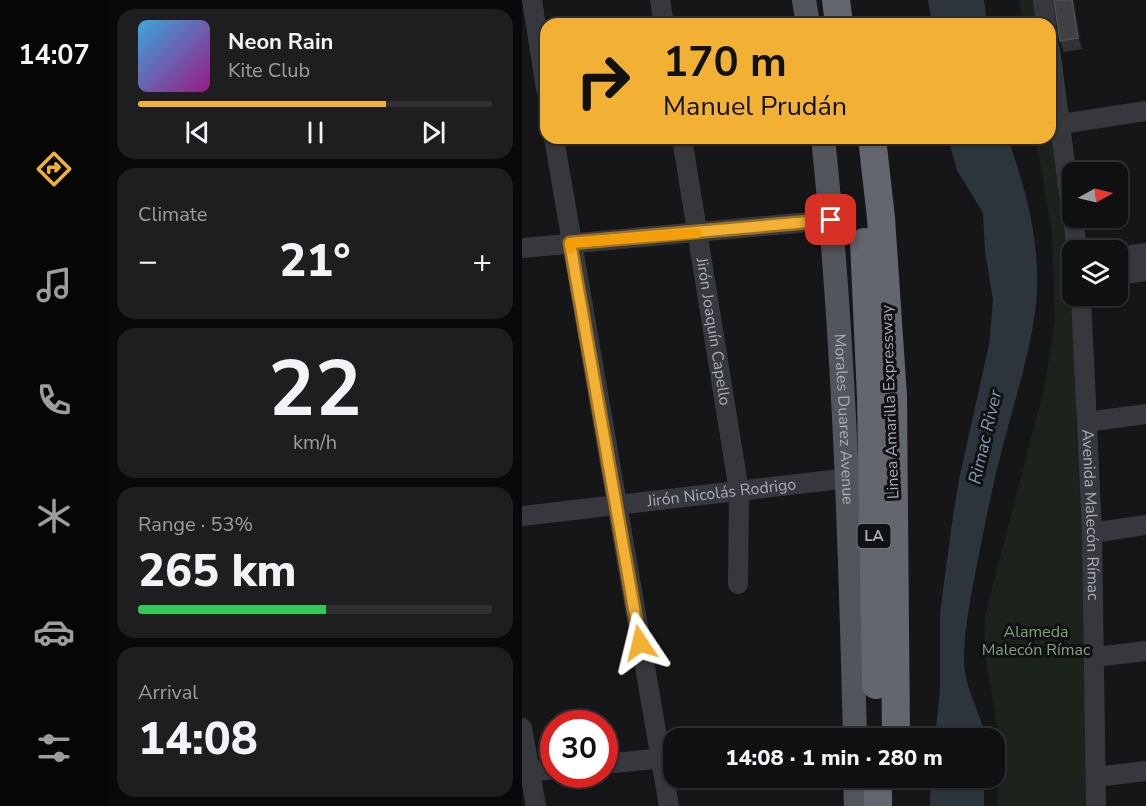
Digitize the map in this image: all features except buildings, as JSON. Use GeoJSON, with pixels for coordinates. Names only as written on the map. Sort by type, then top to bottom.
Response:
{"type":"FeatureCollection","features":[{"type":"Feature","properties":{"kind":"highway"},"geometry":{"type":"LineString","coordinates":[[836,0],[838,18]]}},
{"type":"Feature","properties":{"kind":"highway"},"geometry":{"type":"LineString","coordinates":[[855,0],[857,18]]}},
{"type":"Feature","properties":{"kind":"highway","name":"Linea Amarilla Expressway"},"geometry":{"type":"LineString","coordinates":[[855,144],[862,210],[871,398],[877,728]]}},
{"type":"Feature","properties":{"kind":"highway","name":"Linea Amarilla Expressway"},"geometry":{"type":"LineString","coordinates":[[874,144],[893,396],[896,728]]}},
{"type":"Feature","properties":{"kind":"highway"},"geometry":{"type":"LineString","coordinates":[[878,788],[878,806]]}},
{"type":"Feature","properties":{"kind":"highway"},"geometry":{"type":"LineString","coordinates":[[896,788],[897,806]]}},
{"type":"Feature","properties":{"kind":"main road"},"geometry":{"type":"LineString","coordinates":[[804,0],[807,18]]}},
{"type":"Feature","properties":{"kind":"main road","name":"Morales Duarez Avenue"},"geometry":{"type":"LineString","coordinates":[[824,144],[849,478],[855,728]]}},
{"type":"Feature","properties":{"kind":"main road"},"geometry":{"type":"LineString","coordinates":[[855,788],[856,806]]}},
{"type":"Feature","properties":{"kind":"street"},"geometry":{"type":"LineString","coordinates":[[532,0],[540,51]]}},
{"type":"Feature","properties":{"kind":"street"},"geometry":{"type":"LineString","coordinates":[[660,0],[663,18]]}},
{"type":"Feature","properties":{"kind":"street"},"geometry":{"type":"LineString","coordinates":[[1043,0],[1046,18]]}},
{"type":"Feature","properties":{"kind":"street"},"geometry":{"type":"LineString","coordinates":[[1056,90],[1066,162]]}},
{"type":"Feature","properties":{"kind":"street"},"geometry":{"type":"LineString","coordinates":[[1061,124],[1146,111]]}},
{"type":"Feature","properties":{"kind":"street"},"geometry":{"type":"LineString","coordinates":[[555,144],[616,505],[663,738]]}},
{"type":"Feature","properties":{"kind":"street","name":"Jirón Joaquín Capello"},"geometry":{"type":"LineString","coordinates":[[683,144],[739,491],[738,584]]}},
{"type":"Feature","properties":{"kind":"street"},"geometry":{"type":"LineString","coordinates":[[522,248],[831,220]]}},
{"type":"Feature","properties":{"kind":"street"},"geometry":{"type":"LineString","coordinates":[[1128,256],[1146,253]]}},
{"type":"Feature","properties":{"kind":"street"},"geometry":{"type":"LineString","coordinates":[[1128,273],[1146,270]]}},
{"type":"Feature","properties":{"kind":"street","name":"Avenida Malecón Rímac"},"geometry":{"type":"LineString","coordinates":[[1081,306],[1092,533],[1096,806]]}},
{"type":"Feature","properties":{"kind":"street"},"geometry":{"type":"LineString","coordinates":[[1087,422],[1146,414]]}},
{"type":"Feature","properties":{"kind":"street","name":"Jirón Nicolás Rodrigo"},"geometry":{"type":"LineString","coordinates":[[522,516],[849,478]]}},
{"type":"Feature","properties":{"kind":"street"},"geometry":{"type":"LineString","coordinates":[[1092,533],[1146,525]]}},
{"type":"Feature","properties":{"kind":"street"},"geometry":{"type":"LineString","coordinates":[[1095,657],[1146,651]]}},
{"type":"Feature","properties":{"kind":"street"},"geometry":{"type":"LineString","coordinates":[[522,728],[526,772],[536,806]]}},
{"type":"Feature","properties":{"kind":"street"},"geometry":{"type":"LineString","coordinates":[[618,763],[663,758]]}},
{"type":"Feature","properties":{"kind":"street"},"geometry":{"type":"LineString","coordinates":[[1096,777],[1146,771]]}},
{"type":"Feature","properties":{"kind":"street"},"geometry":{"type":"LineString","coordinates":[[668,788],[669,806]]}},
{"type":"Feature","properties":{"kind":"green space"},"geometry":{"type":"Polygon","coordinates":[[[1019,0],[1037,0],[1039,18],[1023,18],[1019,0]]]}},
{"type":"Feature","properties":{"kind":"green space","name":"Alameda Malecón Rímac"},"geometry":{"type":"Polygon","coordinates":[[[1056,135],[1062,180],[1062,228],[1068,228],[1070,240],[1062,240],[1062,306],[1077,306],[1076,423],[1087,623],[1089,806],[997,806],[998,788],[1005,788],[1005,728],[998,728],[984,647],[985,616],[1045,385],[1055,321],[1052,234],[1037,144],[1056,144],[1056,135]]]}},
{"type":"Feature","properties":{"kind":"water"},"geometry":{"type":"Polygon","coordinates":[[[928,0],[984,0],[986,18],[931,18],[928,0]]]}},
{"type":"Feature","properties":{"kind":"water","name":"Rimac River"},"geometry":{"type":"Polygon","coordinates":[[[950,144],[1010,144],[1030,212],[1036,250],[1037,289],[1030,340],[991,496],[965,636],[965,670],[969,689],[983,728],[936,728],[940,690],[940,613],[951,530],[959,479],[989,345],[993,300],[985,251],[983,213],[957,170],[950,144]]]}},
{"type":"Feature","properties":{"kind":"water"},"geometry":{"type":"Polygon","coordinates":[[[931,788],[984,788],[984,806],[930,806],[931,788]]]}},
{"type":"Feature","properties":{"kind":"slow traffic"},"geometry":{"type":"LineString","coordinates":[[571,249],[570,243],[697,233]]}},
{"type":"Feature","properties":{"kind":"route"},"geometry":{"type":"LineString","coordinates":[[640,643],[570,243],[831,220]]}}]}
